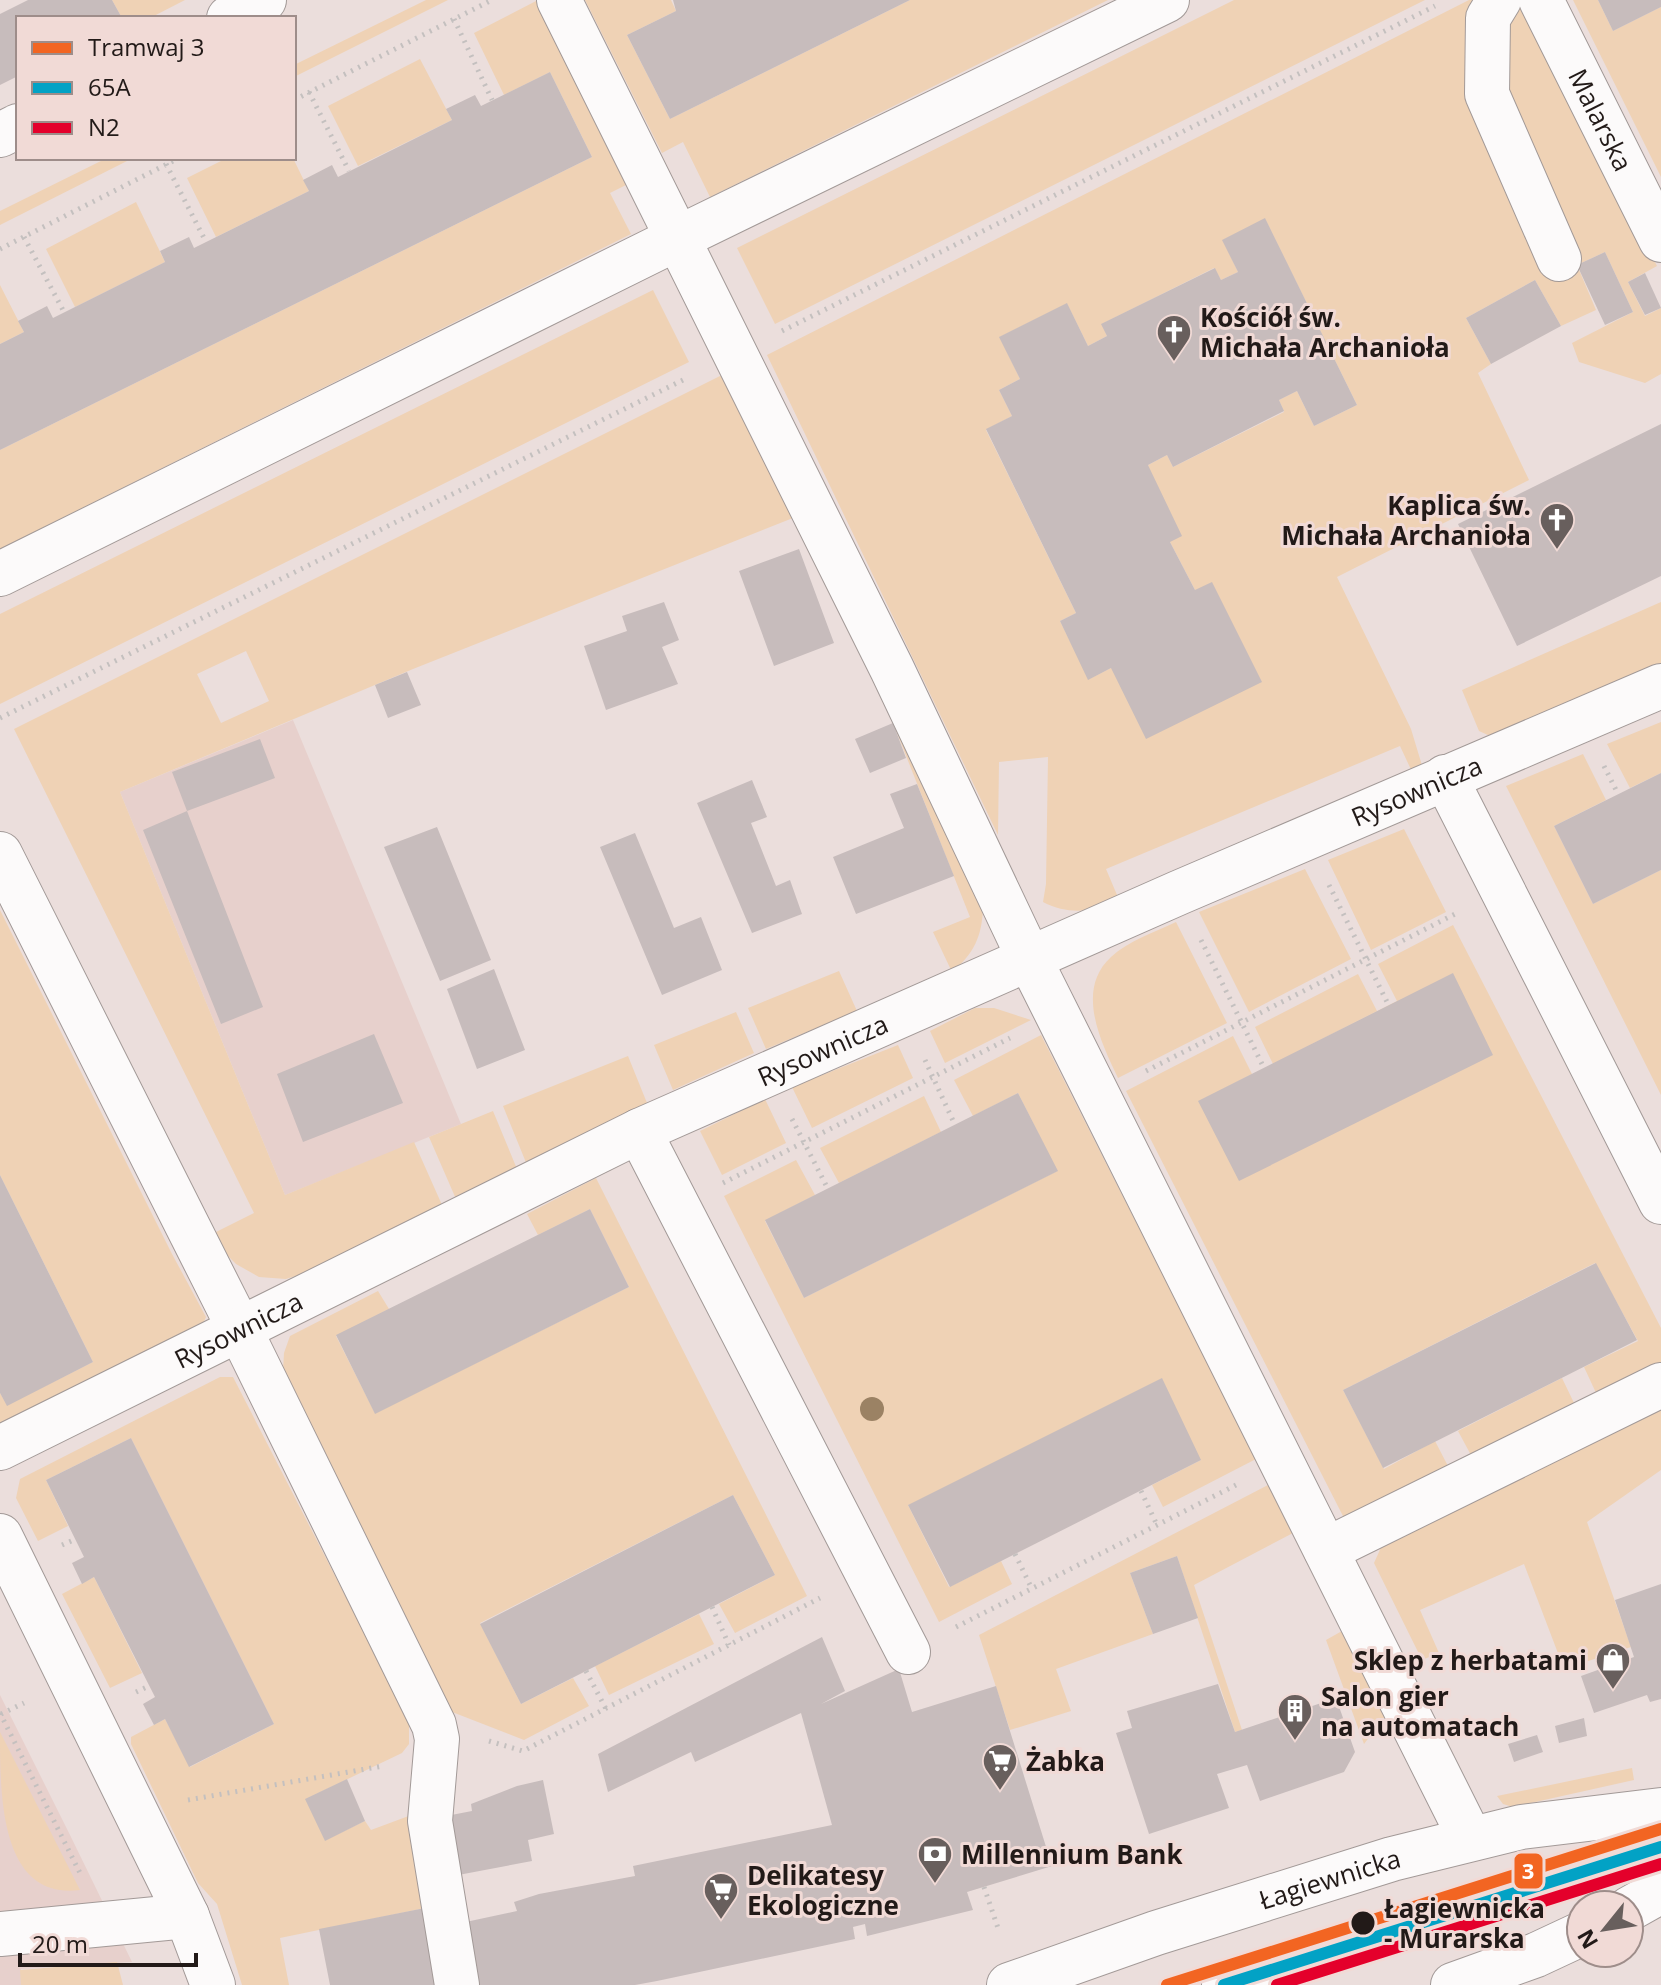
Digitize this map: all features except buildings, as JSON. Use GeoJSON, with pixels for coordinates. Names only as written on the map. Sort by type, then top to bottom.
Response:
{"type":"FeatureCollection","features":[{"type":"Feature","properties":{"kind":"street"},"geometry":{"type":"LineString","coordinates":[[559,0],[885,654],[1029,958],[1470,1838]]}},
{"type":"Feature","properties":{"kind":"street"},"geometry":{"type":"LineString","coordinates":[[0,574],[1167,0]]}},
{"type":"Feature","properties":{"kind":"street"},"geometry":{"type":"LineString","coordinates":[[1499,0],[1488,18],[1487,94],[1559,259]]}},
{"type":"Feature","properties":{"kind":"street","name":"Malarska"},"geometry":{"type":"LineString","coordinates":[[1541,0],[1661,240]]}},
{"type":"Feature","properties":{"kind":"street","name":"Rysownicza"},"geometry":{"type":"LineString","coordinates":[[0,1448],[639,1131],[1178,893],[1661,686]]}},
{"type":"Feature","properties":{"kind":"street"},"geometry":{"type":"LineString","coordinates":[[1445,777],[1661,1202]]}},
{"type":"Feature","properties":{"kind":"street"},"geometry":{"type":"LineString","coordinates":[[0,854],[239,1328],[435,1741],[430,1821],[457,1985]]}},
{"type":"Feature","properties":{"kind":"street"},"geometry":{"type":"LineString","coordinates":[[639,1131],[908,1652]]}},
{"type":"Feature","properties":{"kind":"street"},"geometry":{"type":"LineString","coordinates":[[1326,1550],[1661,1385]]}},
{"type":"Feature","properties":{"kind":"street"},"geometry":{"type":"LineString","coordinates":[[0,1536],[187,1916],[213,1985]]}},
{"type":"Feature","properties":{"kind":"street","name":"Łagiewnicka"},"geometry":{"type":"LineString","coordinates":[[1009,1985],[1170,1928],[1470,1838],[1536,1825],[1661,1810]]}},
{"type":"Feature","properties":{"kind":"street"},"geometry":{"type":"LineString","coordinates":[[1224,1985],[1661,1847]]}},
{"type":"Feature","properties":{"kind":"street"},"geometry":{"type":"LineString","coordinates":[[0,1934],[187,1916]]}},
{"type":"Feature","properties":{"kind":"street"},"geometry":{"type":"LineString","coordinates":[[1453,1985],[1565,1941]]}},
{"type":"Feature","properties":{"kind":"path"},"geometry":{"type":"LineString","coordinates":[[296,99],[492,0]]}},
{"type":"Feature","properties":{"kind":"path"},"geometry":{"type":"LineString","coordinates":[[454,19],[492,100]]}},
{"type":"Feature","properties":{"kind":"path"},"geometry":{"type":"LineString","coordinates":[[309,92],[349,171]]}},
{"type":"Feature","properties":{"kind":"path"},"geometry":{"type":"LineString","coordinates":[[0,249],[175,160]]}},
{"type":"Feature","properties":{"kind":"path"},"geometry":{"type":"LineString","coordinates":[[166,164],[206,242]]}},
{"type":"Feature","properties":{"kind":"path"},"geometry":{"type":"LineString","coordinates":[[24,237],[64,312]]}},
{"type":"Feature","properties":{"kind":"path"},"geometry":{"type":"LineString","coordinates":[[1305,838],[1389,1006]]}},
{"type":"Feature","properties":{"kind":"path"},"geometry":{"type":"LineString","coordinates":[[1098,1095],[1502,890]]}},
{"type":"Feature","properties":{"kind":"path"},"geometry":{"type":"LineString","coordinates":[[1178,893],[1264,1068]]}},
{"type":"Feature","properties":{"kind":"path"},"geometry":{"type":"LineString","coordinates":[[903,1014],[955,1125]]}},
{"type":"Feature","properties":{"kind":"path"},"geometry":{"type":"LineString","coordinates":[[677,1206],[1057,1014]]}},
{"type":"Feature","properties":{"kind":"path"},"geometry":{"type":"LineString","coordinates":[[768,1073],[828,1189]]}},
{"type":"Feature","properties":{"kind":"path"},"geometry":{"type":"LineString","coordinates":[[908,1652],[1282,1462]]}},
{"type":"Feature","properties":{"kind":"path"},"geometry":{"type":"LineString","coordinates":[[1141,1491],[1157,1525]]}},
{"type":"Feature","properties":{"kind":"path"},"geometry":{"type":"LineString","coordinates":[[1015,1554],[1032,1589]]}},
{"type":"Feature","properties":{"kind":"path"},"geometry":{"type":"LineString","coordinates":[[135,1810],[435,1741],[523,1751],[867,1574]]}},
{"type":"Feature","properties":{"kind":"path"},"geometry":{"type":"LineString","coordinates":[[712,1607],[729,1645]]}},
{"type":"Feature","properties":{"kind":"path"},"geometry":{"type":"LineString","coordinates":[[586,1671],[606,1709]]}},
{"type":"Feature","properties":{"kind":"path"},"geometry":{"type":"LineString","coordinates":[[0,1714],[106,1924]]}},
{"type":"Feature","properties":{"kind":"path"},"geometry":{"type":"LineString","coordinates":[[984,1887],[999,1931]]}},
{"type":"Feature","properties":{"kind":"shaded area"},"geometry":{"type":"Polygon","coordinates":[[[112,0],[185,0],[154,16],[121,16],[112,0]]]}},
{"type":"Feature","properties":{"kind":"shaded area"},"geometry":{"type":"Polygon","coordinates":[[[426,0],[448,0],[296,76],[296,64],[426,0]]]}},
{"type":"Feature","properties":{"kind":"shaded area"},"geometry":{"type":"Polygon","coordinates":[[[585,0],[671,0],[676,11],[627,35],[670,119],[910,0],[1108,0],[710,197],[683,142],[662,153],[585,0]]]}},
{"type":"Feature","properties":{"kind":"shaded area"},"geometry":{"type":"Polygon","coordinates":[[[1234,0],[1425,0],[775,324],[737,248],[1234,0]]]}},
{"type":"Feature","properties":{"kind":"shaded area"},"geometry":{"type":"Polygon","coordinates":[[[1469,0],[1523,0],[1657,266],[1628,282],[1645,316],[1661,308],[1661,374],[1645,383],[1579,362],[1572,343],[1633,312],[1605,252],[1577,265],[1596,310],[1561,326],[1535,280],[1466,318],[1491,364],[1478,373],[1529,480],[1337,577],[1411,729],[1424,772],[1414,776],[1400,746],[1106,869],[1120,902],[1082,911],[1043,902],[1048,757],[999,762],[998,835],[767,355],[1469,0]],[[1265,219],[1223,240],[1238,272],[1221,280],[1214,268],[1102,324],[1107,336],[1088,346],[1067,304],[1000,337],[1020,379],[999,390],[1012,416],[986,430],[1076,613],[1060,621],[1089,679],[1111,668],[1195,590],[1170,542],[1148,465],[1167,455],[1173,467],[1284,412],[1279,400],[1297,391],[1314,426],[1357,405],[1265,219]]]}},
{"type":"Feature","properties":{"kind":"shaded area"},"geometry":{"type":"Polygon","coordinates":[[[1573,0],[1598,0],[1613,31],[1661,7],[1661,177],[1573,0]]]}},
{"type":"Feature","properties":{"kind":"shaded area"},"geometry":{"type":"Polygon","coordinates":[[[536,1],[628,184],[610,193],[631,234],[0,549],[0,450],[592,157],[550,72],[504,95],[474,33],[536,1]]]}},
{"type":"Feature","properties":{"kind":"shaded area"},"geometry":{"type":"Polygon","coordinates":[[[420,59],[452,120],[358,166],[328,106],[420,59]]]}},
{"type":"Feature","properties":{"kind":"shaded area"},"geometry":{"type":"Polygon","coordinates":[[[103,160],[129,160],[0,225],[0,211],[103,160]]]}},
{"type":"Feature","properties":{"kind":"shaded area"},"geometry":{"type":"Polygon","coordinates":[[[223,160],[294,160],[309,191],[216,237],[187,178],[223,160]]]}},
{"type":"Feature","properties":{"kind":"shaded area"},"geometry":{"type":"Polygon","coordinates":[[[136,202],[165,262],[75,307],[46,249],[136,202]]]}},
{"type":"Feature","properties":{"kind":"shaded area"},"geometry":{"type":"Polygon","coordinates":[[[0,285],[24,332],[0,344],[0,285]]]}},
{"type":"Feature","properties":{"kind":"shaded area"},"geometry":{"type":"Polygon","coordinates":[[[653,290],[689,362],[0,704],[0,614],[653,290]]]}},
{"type":"Feature","properties":{"kind":"shaded area"},"geometry":{"type":"Polygon","coordinates":[[[726,373],[798,516],[413,669],[120,792],[285,1195],[414,1142],[442,1205],[314,1270],[286,1279],[259,1277],[236,1264],[208,1236],[254,1213],[14,729],[726,373]],[[246,651],[197,674],[221,723],[269,701],[246,651]]]}},
{"type":"Feature","properties":{"kind":"shaded area"},"geometry":{"type":"Polygon","coordinates":[[[1661,602],[1661,671],[1499,740],[1479,731],[1462,690],[1661,602]]]}},
{"type":"Feature","properties":{"kind":"shaded area"},"geometry":{"type":"Polygon","coordinates":[[[293,720],[461,1124],[285,1195],[120,792],[293,720]]]}},
{"type":"Feature","properties":{"kind":"shaded area"},"geometry":{"type":"Polygon","coordinates":[[[896,721],[983,908],[975,944],[952,972],[933,932],[970,917],[893,723],[896,721]]]}},
{"type":"Feature","properties":{"kind":"shaded area"},"geometry":{"type":"Polygon","coordinates":[[[1661,722],[1661,773],[1630,788],[1607,744],[1661,722]]]}},
{"type":"Feature","properties":{"kind":"shaded area"},"geometry":{"type":"Polygon","coordinates":[[[1583,754],[1606,800],[1554,826],[1593,904],[1661,870],[1661,1095],[1506,786],[1583,754]]]}},
{"type":"Feature","properties":{"kind":"shaded area"},"geometry":{"type":"Polygon","coordinates":[[[1404,829],[1446,912],[1371,950],[1328,860],[1404,829]]]}},
{"type":"Feature","properties":{"kind":"shaded area"},"geometry":{"type":"Polygon","coordinates":[[[1305,869],[1351,959],[1249,1012],[1199,912],[1305,869]]]}},
{"type":"Feature","properties":{"kind":"shaded area"},"geometry":{"type":"Polygon","coordinates":[[[0,910],[206,1317],[199,1333],[0,1435],[0,1393],[7,1405],[93,1362],[0,1175],[0,910]]]}},
{"type":"Feature","properties":{"kind":"shaded area"},"geometry":{"type":"Polygon","coordinates":[[[1176,922],[1227,1023],[1118,1078],[1095,1016],[1093,1000],[1100,970],[1118,951],[1176,922]]]}},
{"type":"Feature","properties":{"kind":"shaded area"},"geometry":{"type":"Polygon","coordinates":[[[1453,925],[1661,1328],[1661,1362],[1597,1395],[1584,1367],[1638,1341],[1595,1263],[1343,1390],[1384,1469],[1435,1441],[1449,1468],[1344,1518],[1126,1091],[1233,1036],[1252,1074],[1199,1102],[1397,1001],[1378,964],[1453,925]]]}},
{"type":"Feature","properties":{"kind":"shaded area"},"geometry":{"type":"Polygon","coordinates":[[[839,971],[857,1011],[766,1049],[748,1008],[839,971]]]}},
{"type":"Feature","properties":{"kind":"shaded area"},"geometry":{"type":"Polygon","coordinates":[[[1358,974],[1377,1011],[1273,1064],[1255,1027],[1358,974]]]}},
{"type":"Feature","properties":{"kind":"shaded area"},"geometry":{"type":"Polygon","coordinates":[[[975,1008],[994,1008],[1031,1020],[945,1063],[930,1031],[975,1008]]]}},
{"type":"Feature","properties":{"kind":"shaded area"},"geometry":{"type":"Polygon","coordinates":[[[736,1012],[754,1053],[673,1090],[654,1045],[736,1012]]]}},
{"type":"Feature","properties":{"kind":"shaded area"},"geometry":{"type":"Polygon","coordinates":[[[1041,1035],[1256,1459],[1163,1507],[1152,1485],[1201,1460],[908,1505],[949,1587],[1001,1561],[1012,1584],[939,1622],[724,1196],[796,1160],[815,1195],[765,1221],[804,1298],[1057,1171],[1018,1093],[973,1116],[954,1080],[1041,1035]]]}},
{"type":"Feature","properties":{"kind":"shaded area"},"geometry":{"type":"Polygon","coordinates":[[[898,1045],[913,1078],[812,1128],[792,1087],[898,1045]]]}},
{"type":"Feature","properties":{"kind":"shaded area"},"geometry":{"type":"Polygon","coordinates":[[[628,1056],[647,1103],[527,1165],[503,1106],[628,1056]]]}},
{"type":"Feature","properties":{"kind":"shaded area"},"geometry":{"type":"Polygon","coordinates":[[[924,1096],[941,1132],[839,1183],[820,1148],[924,1096]]]}},
{"type":"Feature","properties":{"kind":"shaded area"},"geometry":{"type":"Polygon","coordinates":[[[765,1099],[786,1143],[722,1175],[700,1131],[765,1099]]]}},
{"type":"Feature","properties":{"kind":"shaded area"},"geometry":{"type":"Polygon","coordinates":[[[493,1111],[517,1169],[456,1199],[429,1137],[493,1111]]]}},
{"type":"Feature","properties":{"kind":"shaded area"},"geometry":{"type":"Polygon","coordinates":[[[596,1178],[807,1596],[735,1633],[719,1604],[775,1575],[733,1495],[480,1623],[521,1704],[573,1678],[589,1706],[524,1740],[447,1710],[283,1371],[284,1353],[290,1336],[378,1291],[389,1309],[336,1336],[375,1413],[629,1287],[590,1209],[538,1235],[527,1214],[596,1178]]]}},
{"type":"Feature","properties":{"kind":"shaded area"},"geometry":{"type":"Polygon","coordinates":[[[220,1377],[233,1377],[409,1720],[409,1744],[402,1753],[306,1799],[325,1840],[365,1821],[371,1830],[414,1814],[430,1907],[280,1938],[289,1985],[242,1985],[217,1904],[198,1883],[131,1744],[131,1737],[165,1719],[190,1767],[274,1724],[131,1438],[46,1480],[68,1526],[38,1541],[16,1498],[20,1479],[220,1377]]]}},
{"type":"Feature","properties":{"kind":"shaded area"},"geometry":{"type":"Polygon","coordinates":[[[1562,1378],[1575,1405],[1472,1457],[1458,1431],[1562,1378]]]}},
{"type":"Feature","properties":{"kind":"shaded area"},"geometry":{"type":"Polygon","coordinates":[[[1661,1403],[1661,1470],[1587,1522],[1631,1647],[1564,1669],[1524,1564],[1420,1610],[1439,1653],[1422,1660],[1374,1563],[1383,1543],[1661,1403]]]}},
{"type":"Feature","properties":{"kind":"shaded area"},"geometry":{"type":"Polygon","coordinates":[[[1268,1485],[1293,1533],[1194,1585],[1242,1730],[1235,1732],[1177,1556],[1130,1573],[1153,1634],[1056,1669],[1071,1711],[1010,1730],[979,1635],[1268,1485]]]}},
{"type":"Feature","properties":{"kind":"shaded area"},"geometry":{"type":"Polygon","coordinates":[[[94,1577],[142,1673],[110,1688],[62,1594],[94,1577]]]}},
{"type":"Feature","properties":{"kind":"shaded area"},"geometry":{"type":"Polygon","coordinates":[[[699,1614],[714,1644],[609,1695],[595,1666],[699,1614]]]}},
{"type":"Feature","properties":{"kind":"shaded area"},"geometry":{"type":"Polygon","coordinates":[[[1342,1631],[1386,1715],[1364,1744],[1326,1640],[1342,1631]]]}},
{"type":"Feature","properties":{"kind":"shaded area"},"geometry":{"type":"Polygon","coordinates":[[[0,1695],[132,1962],[21,1969],[21,1985],[0,1985],[0,1695]]]}},
{"type":"Feature","properties":{"kind":"shaded area"},"geometry":{"type":"Polygon","coordinates":[[[0,1732],[80,1890],[54,1889],[34,1879],[20,1861],[10,1839],[4,1813],[0,1732]]]}},
{"type":"Feature","properties":{"kind":"shaded area"},"geometry":{"type":"Polygon","coordinates":[[[1632,1768],[1634,1780],[1513,1807],[1503,1804],[1497,1796],[1632,1768]]]}},
{"type":"Feature","properties":{"kind":"shaded area"},"geometry":{"type":"Polygon","coordinates":[[[117,1962],[123,1985],[21,1985],[20,1970],[117,1962]]]}},
{"type":"Feature","properties":{"kind":"tram line","name":"3"},"geometry":{"type":"LineString","coordinates":[[1167,1985],[1661,1829]]}},
{"type":"Feature","properties":{"kind":"transit line"},"geometry":{"type":"LineString","coordinates":[[1219,1970],[1656,1832]]}},
{"type":"Feature","properties":{"kind":"transit line","name":"65A"},"geometry":{"type":"LineString","coordinates":[[1224,1985],[1661,1847]]}},
{"type":"Feature","properties":{"kind":"transit line","name":"N2"},"geometry":{"type":"LineString","coordinates":[[1277,1985],[1661,1864]]}},
{"type":"Feature","properties":{"kind":"place","name":"Kościół św. Michała Archanioła"},"geometry":{"type":"Point","coordinates":[1174,363]}},
{"type":"Feature","properties":{"kind":"place","name":"Kaplica św. Michała Archanioła"},"geometry":{"type":"Point","coordinates":[1557,551]}},
{"type":"Feature","properties":{"kind":"place","name":"Sklep z herbatami"},"geometry":{"type":"Point","coordinates":[1613,1691]}},
{"type":"Feature","properties":{"kind":"place","name":"Salon gier na automatach"},"geometry":{"type":"Point","coordinates":[1295,1742]}},
{"type":"Feature","properties":{"kind":"place","name":"Żabka"},"geometry":{"type":"Point","coordinates":[1000,1792]}},
{"type":"Feature","properties":{"kind":"place","name":"Millennium Bank"},"geometry":{"type":"Point","coordinates":[935,1885]}},
{"type":"Feature","properties":{"kind":"place","name":"Delikatesy Ekologiczne"},"geometry":{"type":"Point","coordinates":[721,1921]}},
{"type":"Feature","properties":{"kind":"place","name":"Łagiewnicka - Murarska"},"geometry":{"type":"Point","coordinates":[1363,1923]}}]}
